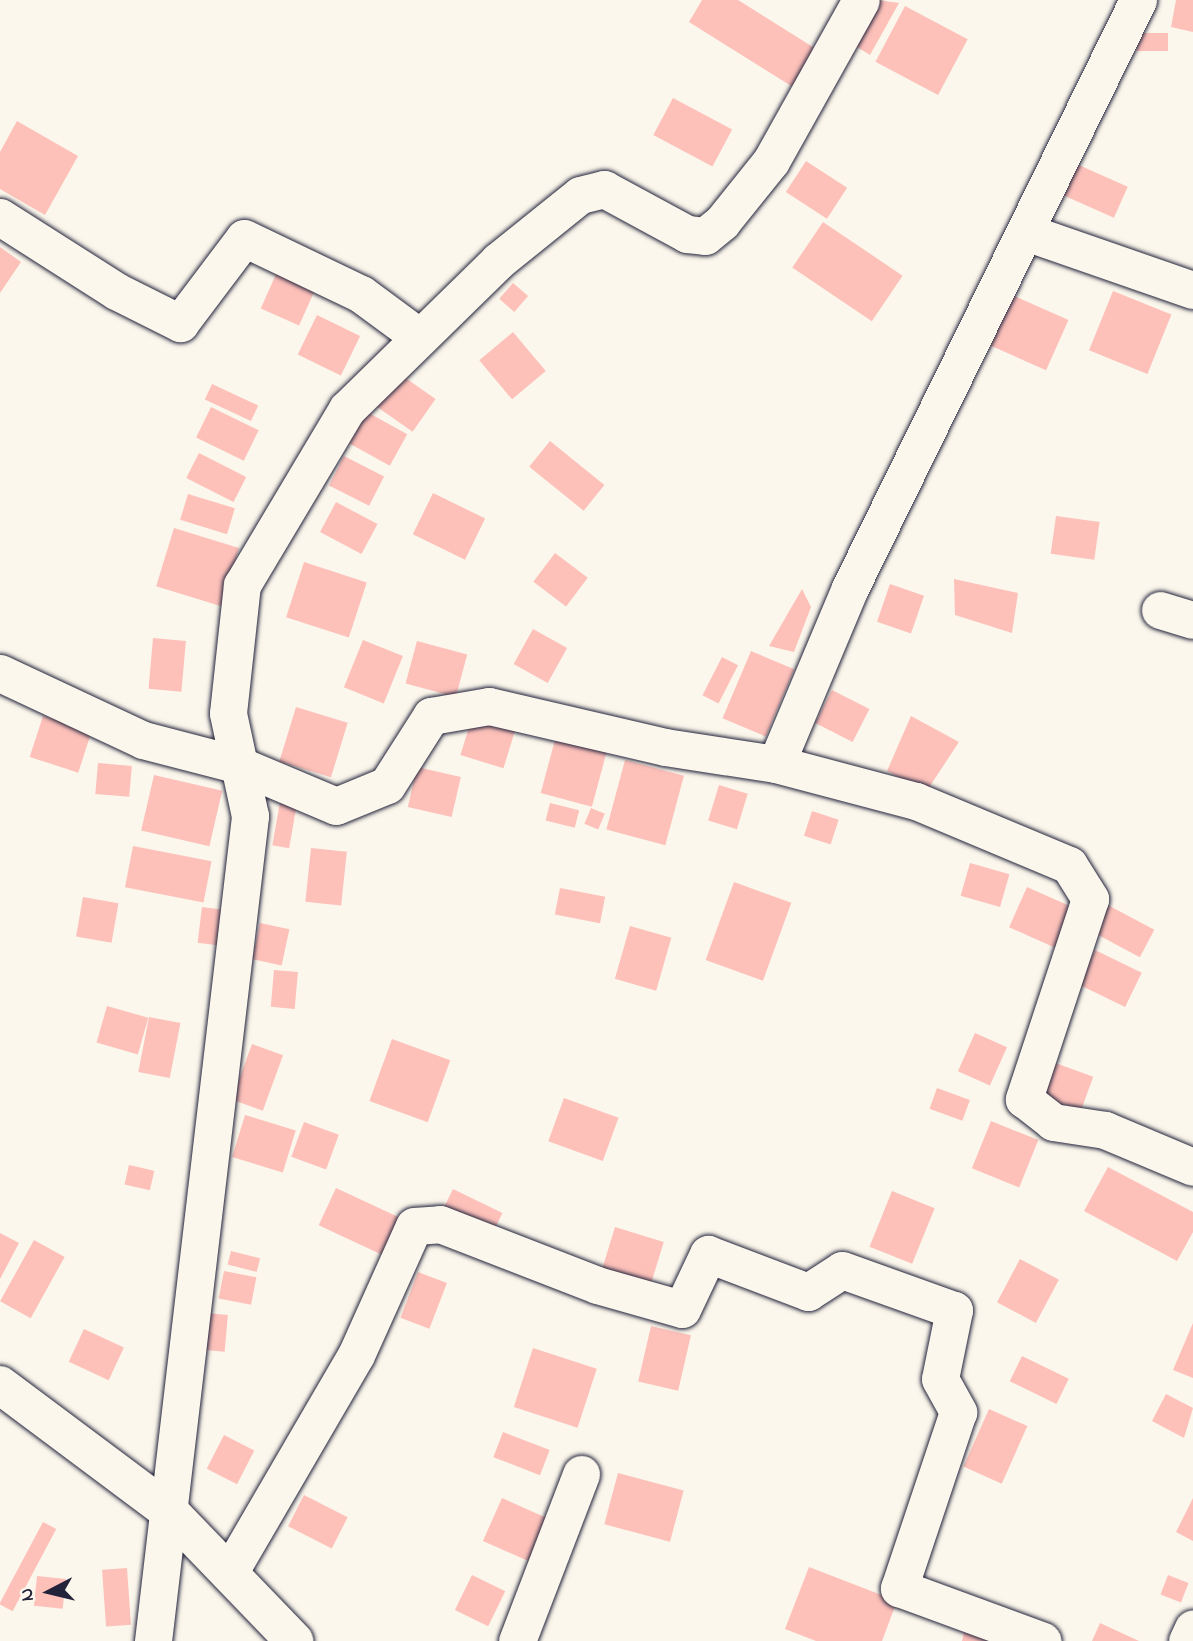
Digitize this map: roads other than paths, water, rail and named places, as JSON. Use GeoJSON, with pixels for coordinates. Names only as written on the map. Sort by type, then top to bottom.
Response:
{"type":"FeatureCollection","features":[{"type":"Feature","properties":{"kind":"street"},"geometry":{"type":"LineString","coordinates":[[153,1641],[171,1513],[250,816],[228,713],[242,585],[347,409],[418,336],[498,261],[580,195],[604,189],[687,234],[705,236],[722,222],[771,161],[861,0]]}},
{"type":"Feature","properties":{"kind":"street"},"geometry":{"type":"LineString","coordinates":[[776,764],[850,588],[1138,0]]}},
{"type":"Feature","properties":{"kind":"street"},"geometry":{"type":"LineString","coordinates":[[0,217],[116,291],[180,323],[244,238],[361,294],[418,336]]}},
{"type":"Feature","properties":{"kind":"street"},"geometry":{"type":"LineString","coordinates":[[1026,232],[1193,290]]}},
{"type":"Feature","properties":{"kind":"street"},"geometry":{"type":"LineString","coordinates":[[0,673],[143,740],[239,765],[336,806],[387,785],[431,716],[489,706],[665,747],[776,764],[916,801],[1069,865],[1090,899],[1024,1099],[1054,1122],[1105,1130],[1193,1167]]}},
{"type":"Feature","properties":{"kind":"street"},"geometry":{"type":"LineString","coordinates":[[229,1573],[356,1356],[414,1226],[440,1224],[597,1285],[682,1309],[708,1254],[808,1292],[842,1270],[954,1310],[940,1379],[958,1412],[899,1588],[1043,1641]]}},
{"type":"Feature","properties":{"kind":"street"},"geometry":{"type":"LineString","coordinates":[[0,1385],[171,1513],[295,1641]]}},
{"type":"Feature","properties":{"kind":"street"},"geometry":{"type":"LineString","coordinates":[[517,1641],[581,1474]]}},
{"type":"Feature","properties":{"kind":"street"},"geometry":{"type":"LineString","coordinates":[[1187,1641],[1193,1628]]}}]}
